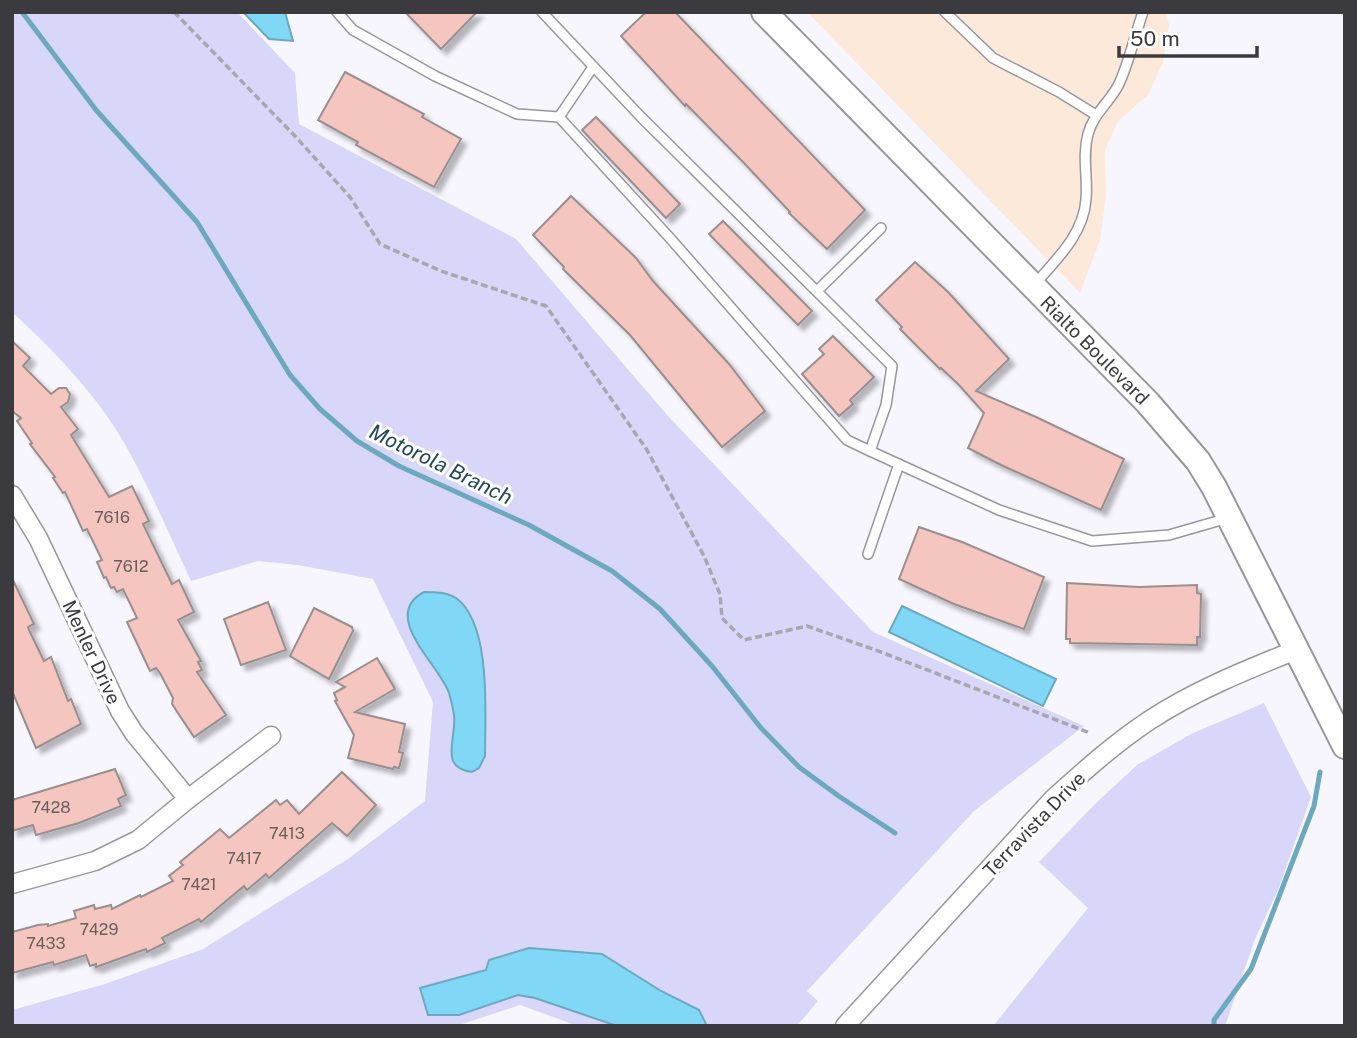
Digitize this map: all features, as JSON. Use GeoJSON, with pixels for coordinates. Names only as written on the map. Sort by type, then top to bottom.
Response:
{"type":"FeatureCollection","features":[{"type":"Feature","properties":{"kind":"street","name":"Rialto Boulevard"},"geometry":{"type":"LineString","coordinates":[[764,12],[1148,403],[1198,461],[1230,518],[1345,746]]}},
{"type":"Feature","properties":{"kind":"street","name":"Menler Drive"},"geometry":{"type":"LineString","coordinates":[[12,495],[38,538],[120,711],[134,733],[188,799]]}},
{"type":"Feature","properties":{"kind":"street","name":"Terravista Drive"},"geometry":{"type":"LineString","coordinates":[[845,1026],[1053,799],[1089,766],[1151,719],[1228,679],[1296,650]]}},
{"type":"Feature","properties":{"kind":"street"},"geometry":{"type":"LineString","coordinates":[[12,884],[95,860],[138,840],[271,736]]}},
{"type":"Feature","properties":{"kind":"lane"},"geometry":{"type":"LineString","coordinates":[[337,12],[353,30],[435,76],[517,114],[559,117],[669,237],[847,440],[999,510],[1092,541],[1169,535],[1230,518]]}},
{"type":"Feature","properties":{"kind":"lane"},"geometry":{"type":"LineString","coordinates":[[542,12],[641,117],[892,366],[886,405],[870,451]]}},
{"type":"Feature","properties":{"kind":"lane"},"geometry":{"type":"LineString","coordinates":[[944,12],[993,58],[1059,92],[1096,115]]}},
{"type":"Feature","properties":{"kind":"lane"},"geometry":{"type":"LineString","coordinates":[[1032,287],[1061,255],[1079,226],[1086,198],[1088,133],[1096,115],[1118,85],[1143,12]]}},
{"type":"Feature","properties":{"kind":"lane"},"geometry":{"type":"LineString","coordinates":[[559,117],[593,67]]}},
{"type":"Feature","properties":{"kind":"lane"},"geometry":{"type":"LineString","coordinates":[[817,291],[881,228]]}},
{"type":"Feature","properties":{"kind":"lane"},"geometry":{"type":"LineString","coordinates":[[867,554],[899,464]]}},
{"type":"Feature","properties":{"kind":"path"},"geometry":{"type":"LineString","coordinates":[[174,12],[295,136],[350,197],[380,244],[441,271],[547,306],[647,450],[704,556],[720,594],[722,618],[744,640],[807,626],[1090,733]]}},
{"type":"Feature","properties":{"kind":"shaded area"},"geometry":{"type":"Polygon","coordinates":[[[12,12],[237,12],[295,73],[299,124],[516,239],[668,416],[873,632],[1084,726],[974,811],[807,991],[818,1001],[797,1026],[578,1026],[520,1005],[456,1026],[12,1026],[12,1010],[105,984],[203,949],[348,859],[425,801],[433,702],[373,579],[298,565],[258,561],[191,581],[115,427],[74,375],[12,312],[12,12]]]}},
{"type":"Feature","properties":{"kind":"shaded area"},"geometry":{"type":"Polygon","coordinates":[[[243,12],[285,12],[293,41],[269,39],[243,12]]]}},
{"type":"Feature","properties":{"kind":"shaded area"},"geometry":{"type":"Polygon","coordinates":[[[807,12],[1166,12],[1169,25],[1163,62],[1148,95],[1118,121],[1105,150],[1106,196],[1100,240],[1080,293],[807,12]]]}},
{"type":"Feature","properties":{"kind":"shaded area"},"geometry":{"type":"Polygon","coordinates":[[[424,592],[444,593],[456,598],[468,611],[476,628],[484,671],[485,756],[479,768],[472,772],[455,765],[452,758],[454,715],[449,693],[410,627],[408,614],[412,602],[424,592]]]}},
{"type":"Feature","properties":{"kind":"shaded area"},"geometry":{"type":"Polygon","coordinates":[[[902,606],[1056,679],[1043,706],[889,632],[902,606]]]}},
{"type":"Feature","properties":{"kind":"shaded area"},"geometry":{"type":"Polygon","coordinates":[[[1264,703],[1311,797],[1278,890],[1255,939],[1225,1026],[993,1026],[1088,908],[1039,862],[1137,765],[1191,734],[1264,703]]]}},
{"type":"Feature","properties":{"kind":"shaded area"},"geometry":{"type":"Polygon","coordinates":[[[529,948],[602,954],[661,991],[699,1010],[707,1026],[617,1026],[535,998],[518,995],[459,1015],[428,1015],[420,988],[486,970],[489,960],[529,948]]]}},
{"type":"Feature","properties":{"kind":"building"},"geometry":{"type":"Polygon","coordinates":[[[405,12],[477,12],[441,49],[405,12]]]}},
{"type":"Feature","properties":{"kind":"building"},"geometry":{"type":"Polygon","coordinates":[[[646,12],[675,12],[865,210],[827,249],[789,213],[686,104],[685,106],[621,36],[646,12]]]}},
{"type":"Feature","properties":{"kind":"building"},"geometry":{"type":"Polygon","coordinates":[[[345,72],[424,114],[422,117],[461,139],[434,187],[356,145],[358,142],[318,120],[345,72]]]}},
{"type":"Feature","properties":{"kind":"building"},"geometry":{"type":"Polygon","coordinates":[[[596,117],[680,204],[666,218],[582,130],[596,117]]]}},
{"type":"Feature","properties":{"kind":"building"},"geometry":{"type":"Polygon","coordinates":[[[571,196],[636,258],[653,281],[729,364],[765,411],[722,447],[630,335],[563,269],[533,235],[571,196]]]}},
{"type":"Feature","properties":{"kind":"building"},"geometry":{"type":"Polygon","coordinates":[[[723,221],[812,311],[798,325],[709,234],[723,221]]]}},
{"type":"Feature","properties":{"kind":"building"},"geometry":{"type":"Polygon","coordinates":[[[915,262],[948,292],[1009,359],[976,391],[1124,459],[1101,510],[968,448],[984,413],[959,385],[900,329],[902,327],[876,300],[915,262]]]}},
{"type":"Feature","properties":{"kind":"building"},"geometry":{"type":"Polygon","coordinates":[[[833,336],[874,377],[850,400],[853,404],[839,416],[802,374],[824,354],[819,349],[833,336]]]}},
{"type":"Feature","properties":{"kind":"building"},"geometry":{"type":"Polygon","coordinates":[[[12,341],[30,358],[23,366],[51,394],[59,388],[66,388],[70,394],[68,402],[61,407],[78,429],[71,435],[109,497],[132,486],[149,521],[143,524],[172,584],[179,580],[194,612],[178,620],[201,661],[198,662],[202,670],[197,672],[226,715],[194,737],[172,704],[173,698],[160,673],[156,668],[150,671],[127,622],[137,618],[123,589],[117,592],[114,587],[111,588],[106,577],[104,578],[97,562],[102,560],[87,529],[83,531],[65,492],[63,493],[53,478],[55,477],[30,444],[32,443],[17,421],[21,418],[12,411],[12,341]]]}},
{"type":"Feature","properties":{"kind":"building"},"geometry":{"type":"Polygon","coordinates":[[[919,527],[1044,577],[1024,629],[954,604],[899,579],[919,527]]]}},
{"type":"Feature","properties":{"kind":"building"},"geometry":{"type":"Polygon","coordinates":[[[12,578],[34,624],[28,627],[29,630],[44,661],[51,657],[68,701],[71,699],[81,724],[36,748],[12,691],[12,578]]]}},
{"type":"Feature","properties":{"kind":"building"},"geometry":{"type":"Polygon","coordinates":[[[1067,583],[1139,587],[1197,585],[1197,593],[1201,594],[1200,637],[1197,637],[1197,645],[1070,643],[1070,639],[1066,639],[1067,583]]]}},
{"type":"Feature","properties":{"kind":"building"},"geometry":{"type":"Polygon","coordinates":[[[268,602],[286,650],[241,665],[224,619],[268,602]]]}},
{"type":"Feature","properties":{"kind":"building"},"geometry":{"type":"Polygon","coordinates":[[[314,608],[352,627],[353,631],[329,679],[290,656],[314,608]]]}},
{"type":"Feature","properties":{"kind":"building"},"geometry":{"type":"Polygon","coordinates":[[[377,658],[395,689],[355,712],[405,724],[399,752],[403,753],[399,768],[393,769],[348,758],[354,735],[335,701],[337,700],[334,693],[345,687],[336,682],[377,658]]]}},
{"type":"Feature","properties":{"kind":"building"},"geometry":{"type":"Polygon","coordinates":[[[115,769],[126,795],[118,799],[121,806],[79,823],[36,835],[33,825],[12,831],[12,800],[115,769]]]}},
{"type":"Feature","properties":{"kind":"building"},"geometry":{"type":"Polygon","coordinates":[[[342,772],[376,805],[347,836],[332,823],[269,878],[266,874],[247,890],[244,886],[201,922],[199,919],[162,938],[165,943],[147,952],[146,949],[96,967],[96,964],[90,966],[86,955],[54,965],[53,962],[12,973],[12,932],[76,918],[74,911],[94,905],[95,909],[111,905],[112,909],[140,895],[141,897],[173,881],[169,876],[183,865],[180,862],[220,829],[229,838],[276,800],[280,805],[287,800],[299,814],[342,772]]]}},
{"type":"Feature","properties":{"kind":"waterway","name":"Motorola Branch"},"geometry":{"type":"LineString","coordinates":[[22,12],[96,110],[197,222],[290,375],[320,409],[357,441],[399,466],[529,525],[612,571],[660,609],[712,666],[761,728],[799,767],[895,833]]}},
{"type":"Feature","properties":{"kind":"waterway"},"geometry":{"type":"LineString","coordinates":[[1214,1026],[1214,1020],[1251,969],[1314,806],[1320,772]]}}]}
